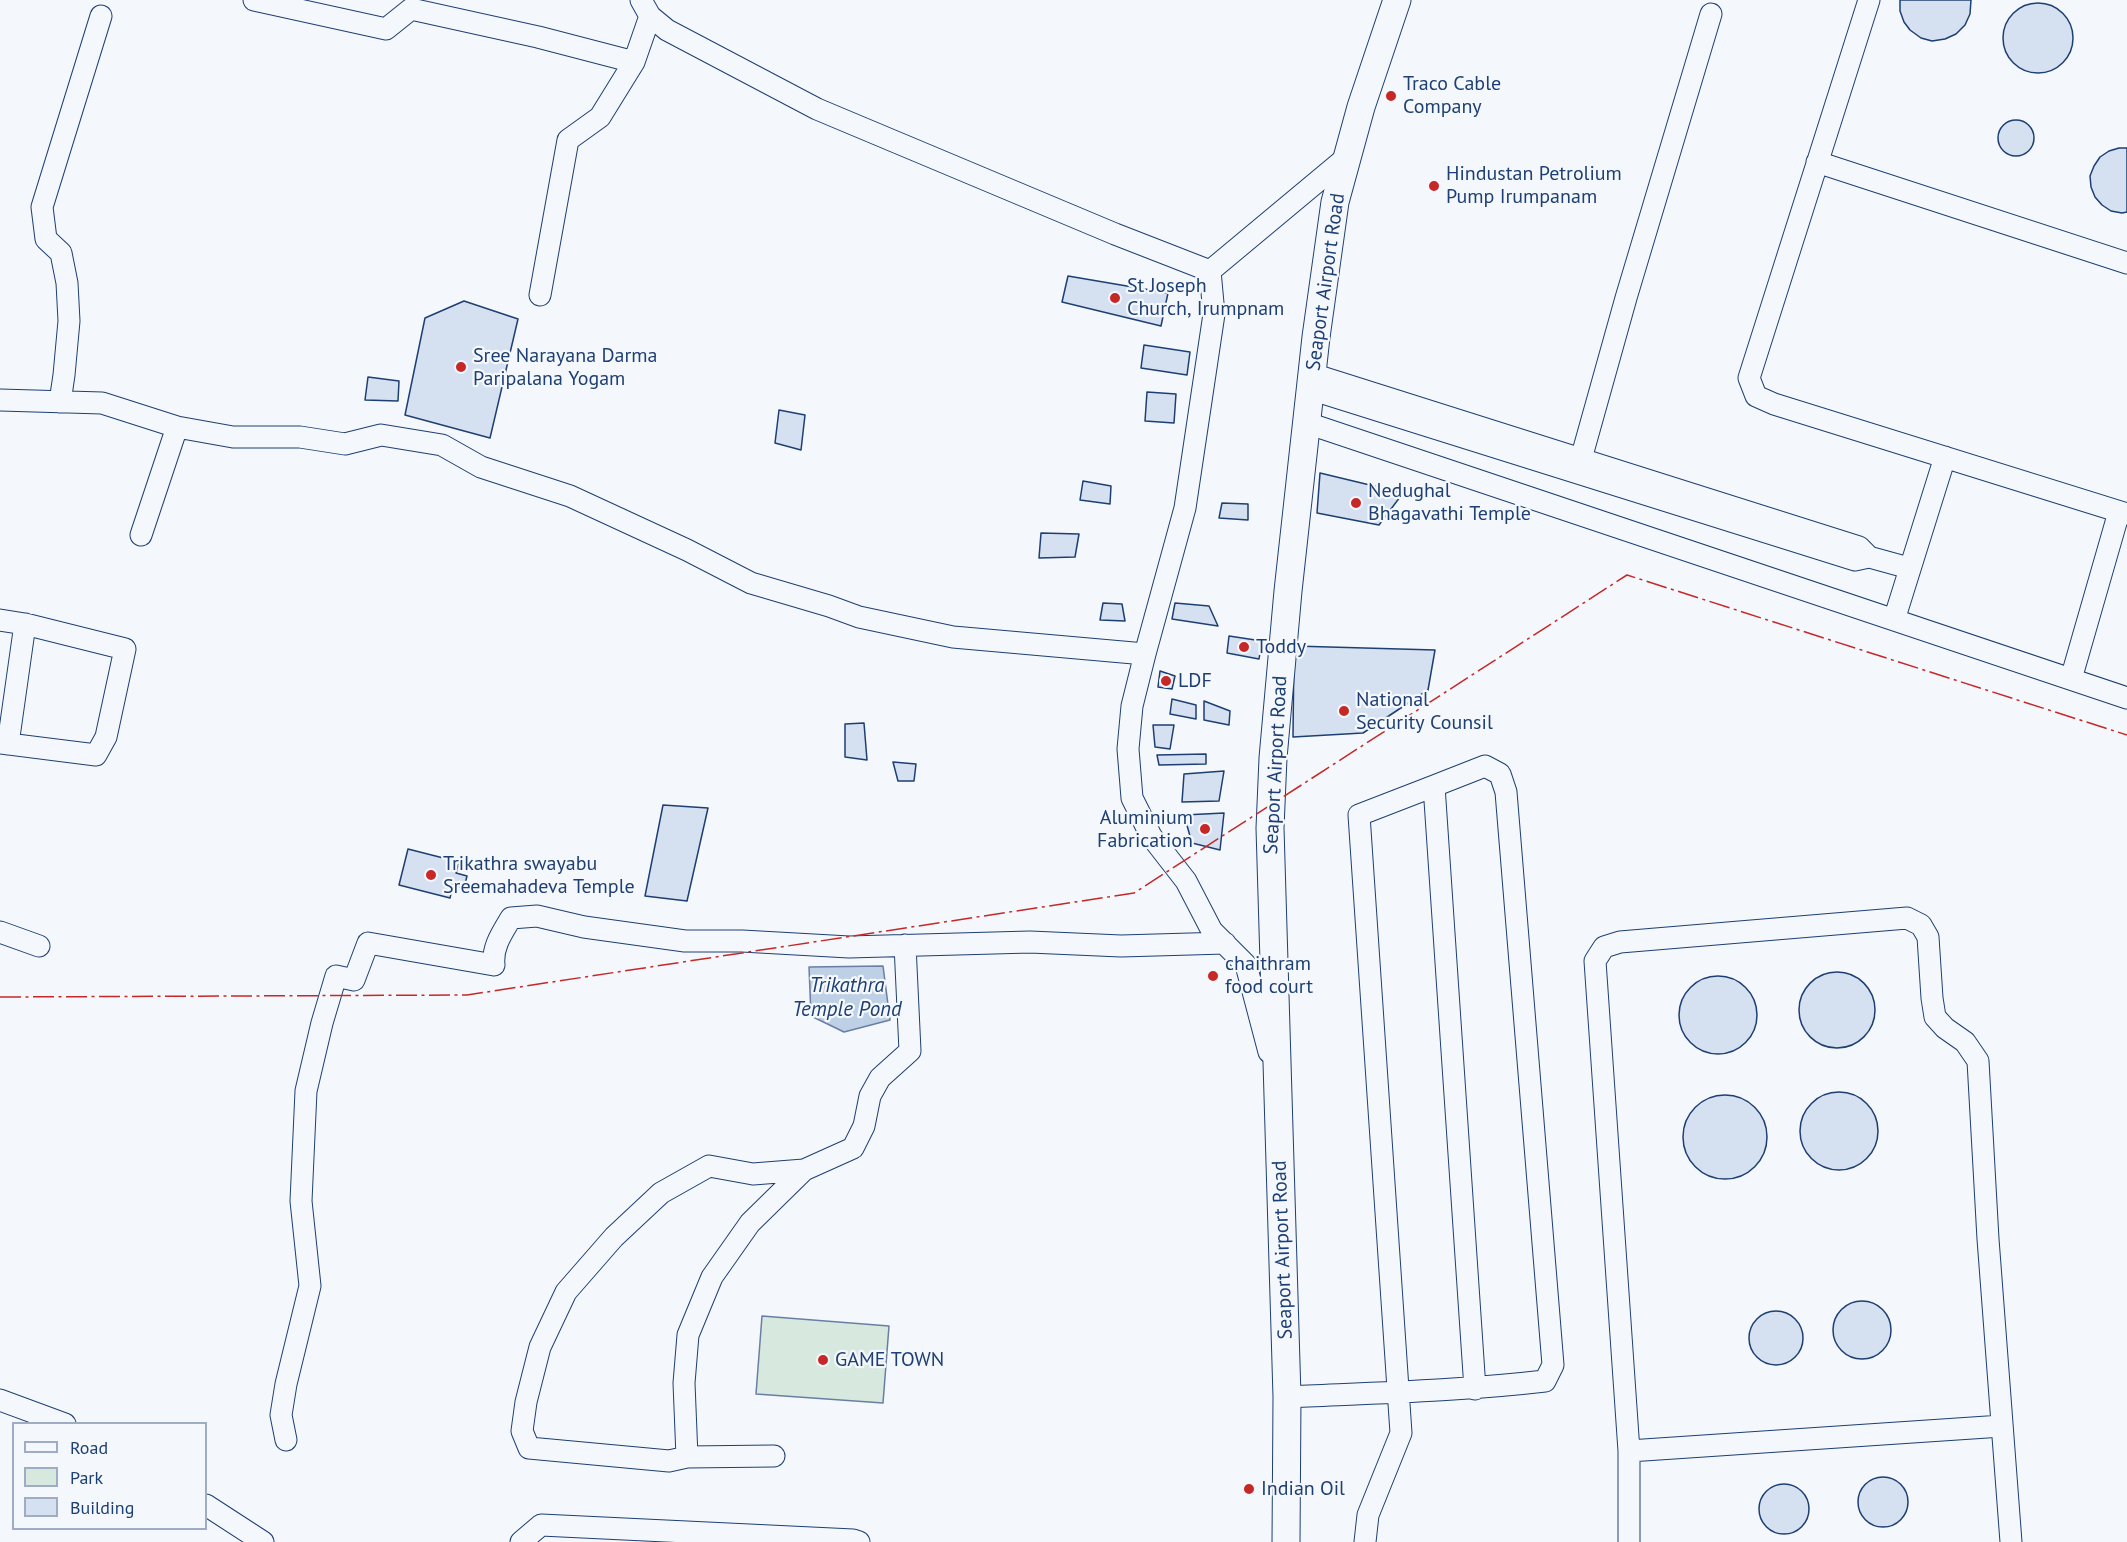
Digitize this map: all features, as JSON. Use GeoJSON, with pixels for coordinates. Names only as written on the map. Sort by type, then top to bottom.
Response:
{"type":"FeatureCollection","features":[{"type":"Feature","properties":{"kind":"main road","name":"Seaport Airport Road"},"geometry":{"type":"LineString","coordinates":[[1286,1542],[1287,1398],[1270,828],[1272,781],[1288,591],[1311,381],[1335,202],[1361,107],[1397,0]]}},
{"type":"Feature","properties":{"kind":"street"},"geometry":{"type":"LineString","coordinates":[[254,0],[386,29],[411,9],[538,37],[634,62]]}},
{"type":"Feature","properties":{"kind":"street"},"geometry":{"type":"LineString","coordinates":[[1869,0],[1749,378],[1756,396],[1774,404],[2123,513],[2071,680]]}},
{"type":"Feature","properties":{"kind":"street"},"geometry":{"type":"LineString","coordinates":[[540,295],[568,140],[600,117],[634,62],[646,8]]}},
{"type":"Feature","properties":{"kind":"street"},"geometry":{"type":"LineString","coordinates":[[646,8],[667,30],[817,109],[1115,234],[1210,271]]}},
{"type":"Feature","properties":{"kind":"street"},"geometry":{"type":"LineString","coordinates":[[1581,459],[1626,298],[1711,14]]}},
{"type":"Feature","properties":{"kind":"street"},"geometry":{"type":"LineString","coordinates":[[60,402],[69,321],[67,283],[61,253],[46,239],[42,207],[101,16]]}},
{"type":"Feature","properties":{"kind":"street"},"geometry":{"type":"LineString","coordinates":[[1210,271],[1347,156]]}},
{"type":"Feature","properties":{"kind":"street"},"geometry":{"type":"LineString","coordinates":[[1817,162],[2127,263]]}},
{"type":"Feature","properties":{"kind":"street"},"geometry":{"type":"LineString","coordinates":[[1210,271],[1214,314],[1185,508],[1132,706],[1128,749],[1132,798],[1151,836],[1186,881],[1212,930],[1246,965],[1278,1084]]}},
{"type":"Feature","properties":{"kind":"street"},"geometry":{"type":"LineString","coordinates":[[1311,381],[1553,458],[1855,560],[1869,557],[1909,568]]}},
{"type":"Feature","properties":{"kind":"street"},"geometry":{"type":"LineString","coordinates":[[0,400],[102,403],[177,427],[233,437],[300,437],[345,444],[381,435],[442,446],[481,466],[570,496],[687,550],[751,583],[859,617],[953,637],[1145,654]]}},
{"type":"Feature","properties":{"kind":"street"},"geometry":{"type":"LineString","coordinates":[[1307,423],[2127,698]]}},
{"type":"Feature","properties":{"kind":"street"},"geometry":{"type":"LineString","coordinates":[[141,535],[177,427]]}},
{"type":"Feature","properties":{"kind":"street"},"geometry":{"type":"LineString","coordinates":[[1553,458],[1581,459],[1859,547],[1869,557]]}},
{"type":"Feature","properties":{"kind":"street"},"geometry":{"type":"LineString","coordinates":[[1894,620],[1945,458]]}},
{"type":"Feature","properties":{"kind":"street"},"geometry":{"type":"LineString","coordinates":[[0,620],[26,624],[125,649],[106,737],[96,755],[4,744],[26,624]]}},
{"type":"Feature","properties":{"kind":"street"},"geometry":{"type":"LineString","coordinates":[[1287,1398],[1399,1391],[1475,1389],[1545,1381],[1553,1365],[1506,792],[1500,774],[1485,766],[1359,814],[1399,1391],[1401,1433],[1368,1515],[1365,1542]]}},
{"type":"Feature","properties":{"kind":"street"},"geometry":{"type":"LineString","coordinates":[[1434,786],[1475,1389]]}},
{"type":"Feature","properties":{"kind":"street"},"geometry":{"type":"LineString","coordinates":[[286,1440],[280,1415],[310,1286],[301,1201],[306,1091],[336,976],[354,980],[368,943],[494,965],[496,942],[511,918],[537,916],[584,927],[685,941],[742,941],[849,947],[1030,942],[1121,946],[1225,943]]}},
{"type":"Feature","properties":{"kind":"street"},"geometry":{"type":"LineString","coordinates":[[1629,1542],[1629,1451],[1594,961],[1604,947],[1620,942],[1906,918],[1921,925],[1928,937],[1935,1017],[1945,1028],[1965,1042],[1978,1060],[1988,1239],[2011,1542]]}},
{"type":"Feature","properties":{"kind":"street"},"geometry":{"type":"LineString","coordinates":[[0,932],[39,946]]}},
{"type":"Feature","properties":{"kind":"street"},"geometry":{"type":"LineString","coordinates":[[687,1458],[684,1383],[688,1335],[712,1277],[750,1224],[804,1170],[852,1148],[864,1126],[870,1096],[880,1078],[910,1051],[905,945]]}},
{"type":"Feature","properties":{"kind":"street"},"geometry":{"type":"LineString","coordinates":[[774,1456],[687,1458],[669,1461],[529,1448],[522,1431],[526,1402],[540,1347],[566,1292],[614,1237],[661,1193],[709,1166],[753,1174],[804,1170]]}},
{"type":"Feature","properties":{"kind":"street"},"geometry":{"type":"LineString","coordinates":[[753,1174],[764,1209]]}},
{"type":"Feature","properties":{"kind":"street"},"geometry":{"type":"LineString","coordinates":[[0,1400],[60,1422]]}},
{"type":"Feature","properties":{"kind":"street"},"geometry":{"type":"LineString","coordinates":[[1629,1451],[2002,1426]]}},
{"type":"Feature","properties":{"kind":"street"},"geometry":{"type":"LineString","coordinates":[[207,1506],[263,1542]]}},
{"type":"Feature","properties":{"kind":"street"},"geometry":{"type":"LineString","coordinates":[[521,1542],[542,1525],[859,1542]]}},
{"type":"Feature","properties":{"kind":"green space","name":"GAME TOWN"},"geometry":{"type":"Polygon","coordinates":[[[762,1316],[889,1326],[883,1403],[756,1394],[762,1316]]]}},
{"type":"Feature","properties":{"kind":"water","name":"Trikathra Temple Pond"},"geometry":{"type":"Polygon","coordinates":[[[883,966],[890,1020],[844,1032],[811,1016],[809,967],[883,966]]]}},
{"type":"Feature","properties":{"kind":"building"},"geometry":{"type":"Polygon","coordinates":[[[1900,0],[1971,0],[1970,14],[1965,25],[1956,34],[1932,41],[1921,38],[1910,30],[1900,11],[1900,0]]]}},
{"type":"Feature","properties":{"kind":"building"},"geometry":{"type":"Polygon","coordinates":[[[2038,3],[2057,9],[2067,19],[2073,38],[2067,57],[2057,67],[2038,73],[2019,67],[2009,57],[2003,38],[2009,19],[2019,9],[2038,3]]]}},
{"type":"Feature","properties":{"kind":"building"},"geometry":{"type":"Polygon","coordinates":[[[2016,120],[2029,125],[2034,138],[2029,151],[2016,156],[2003,151],[1998,138],[2003,125],[2016,120]]]}},
{"type":"Feature","properties":{"kind":"building"},"geometry":{"type":"Polygon","coordinates":[[[2119,148],[2127,148],[2127,212],[2122,213],[2111,211],[2095,197],[2090,176],[2100,157],[2119,148]]]}},
{"type":"Feature","properties":{"kind":"building","name":"St Joseph Church, Irumpnam"},"geometry":{"type":"Polygon","coordinates":[[[1068,276],[1168,293],[1161,326],[1062,302],[1068,276]]]}},
{"type":"Feature","properties":{"kind":"building","name":"Sree Narayana Darma Paripalana Yogam"},"geometry":{"type":"Polygon","coordinates":[[[464,301],[518,319],[490,438],[405,415],[425,318],[464,301]]]}},
{"type":"Feature","properties":{"kind":"building"},"geometry":{"type":"Polygon","coordinates":[[[1144,345],[1190,352],[1187,375],[1141,368],[1144,345]]]}},
{"type":"Feature","properties":{"kind":"building"},"geometry":{"type":"Polygon","coordinates":[[[368,377],[399,381],[398,401],[365,400],[368,377]]]}},
{"type":"Feature","properties":{"kind":"building"},"geometry":{"type":"Polygon","coordinates":[[[1147,392],[1176,394],[1174,423],[1145,421],[1147,392]]]}},
{"type":"Feature","properties":{"kind":"building"},"geometry":{"type":"Polygon","coordinates":[[[779,410],[805,415],[801,450],[775,443],[779,410]]]}},
{"type":"Feature","properties":{"kind":"building","name":"Nedughal Bhagavathi Temple"},"geometry":{"type":"Polygon","coordinates":[[[1320,473],[1403,493],[1379,525],[1317,513],[1320,473]]]}},
{"type":"Feature","properties":{"kind":"building"},"geometry":{"type":"Polygon","coordinates":[[[1083,481],[1111,486],[1110,504],[1080,500],[1083,481]]]}},
{"type":"Feature","properties":{"kind":"building"},"geometry":{"type":"Polygon","coordinates":[[[1222,503],[1248,504],[1248,520],[1219,518],[1222,503]]]}},
{"type":"Feature","properties":{"kind":"building"},"geometry":{"type":"Polygon","coordinates":[[[1041,533],[1079,534],[1075,557],[1039,558],[1041,533]]]}},
{"type":"Feature","properties":{"kind":"building"},"geometry":{"type":"Polygon","coordinates":[[[1103,603],[1122,604],[1125,621],[1100,620],[1103,603]]]}},
{"type":"Feature","properties":{"kind":"building"},"geometry":{"type":"Polygon","coordinates":[[[1175,603],[1209,606],[1218,626],[1172,619],[1175,603]]]}},
{"type":"Feature","properties":{"kind":"building","name":"Toddy"},"geometry":{"type":"Polygon","coordinates":[[[1229,636],[1262,641],[1259,659],[1227,653],[1229,636]]]}},
{"type":"Feature","properties":{"kind":"building","name":"National Security Counsil"},"geometry":{"type":"Polygon","coordinates":[[[1294,646],[1435,650],[1428,690],[1363,733],[1293,737],[1294,646]]]}},
{"type":"Feature","properties":{"kind":"building","name":"LDF"},"geometry":{"type":"Polygon","coordinates":[[[1160,671],[1175,676],[1172,689],[1158,687],[1160,671]]]}},
{"type":"Feature","properties":{"kind":"building"},"geometry":{"type":"Polygon","coordinates":[[[1172,699],[1196,705],[1196,719],[1170,714],[1172,699]]]}},
{"type":"Feature","properties":{"kind":"building"},"geometry":{"type":"Polygon","coordinates":[[[1204,701],[1230,711],[1229,725],[1204,720],[1204,701]]]}},
{"type":"Feature","properties":{"kind":"building"},"geometry":{"type":"Polygon","coordinates":[[[864,723],[867,760],[845,757],[845,724],[864,723]]]}},
{"type":"Feature","properties":{"kind":"building"},"geometry":{"type":"Polygon","coordinates":[[[1153,725],[1174,725],[1170,749],[1155,747],[1153,725]]]}},
{"type":"Feature","properties":{"kind":"building"},"geometry":{"type":"Polygon","coordinates":[[[1206,754],[1206,764],[1159,765],[1157,755],[1206,754]]]}},
{"type":"Feature","properties":{"kind":"building"},"geometry":{"type":"Polygon","coordinates":[[[893,762],[916,764],[914,781],[898,781],[893,762]]]}},
{"type":"Feature","properties":{"kind":"building"},"geometry":{"type":"Polygon","coordinates":[[[1224,771],[1219,801],[1182,802],[1184,774],[1224,771]]]}},
{"type":"Feature","properties":{"kind":"building"},"geometry":{"type":"Polygon","coordinates":[[[663,805],[708,808],[687,901],[645,896],[663,805]]]}},
{"type":"Feature","properties":{"kind":"building","name":"Aluminium Fabrication"},"geometry":{"type":"Polygon","coordinates":[[[1224,813],[1220,850],[1192,843],[1184,815],[1224,813]]]}},
{"type":"Feature","properties":{"kind":"building","name":"Trikathra swayabu Sreemahadeva Temple"},"geometry":{"type":"Polygon","coordinates":[[[408,849],[459,862],[456,873],[467,876],[464,888],[453,885],[450,898],[399,885],[408,849]]]}},
{"type":"Feature","properties":{"kind":"building"},"geometry":{"type":"Polygon","coordinates":[[[1830,972],[1844,972],[1858,978],[1869,989],[1875,1003],[1872,1025],[1864,1037],[1844,1048],[1830,1048],[1816,1042],[1805,1031],[1799,1017],[1799,1003],[1805,989],[1816,978],[1830,972]]]}},
{"type":"Feature","properties":{"kind":"building"},"geometry":{"type":"Polygon","coordinates":[[[1718,976],[1733,979],[1750,993],[1757,1015],[1754,1030],[1740,1047],[1718,1054],[1703,1051],[1686,1037],[1679,1015],[1682,1000],[1696,983],[1718,976]]]}},
{"type":"Feature","properties":{"kind":"building"},"geometry":{"type":"Polygon","coordinates":[[[1839,1092],[1854,1095],[1867,1103],[1875,1116],[1878,1131],[1875,1146],[1867,1159],[1854,1167],[1839,1170],[1824,1167],[1811,1159],[1803,1146],[1800,1131],[1803,1116],[1811,1103],[1824,1095],[1839,1092]]]}},
{"type":"Feature","properties":{"kind":"building"},"geometry":{"type":"Polygon","coordinates":[[[1725,1095],[1741,1098],[1755,1107],[1764,1121],[1767,1137],[1764,1153],[1755,1167],[1741,1176],[1725,1179],[1709,1176],[1695,1167],[1686,1153],[1683,1137],[1686,1121],[1695,1107],[1709,1098],[1725,1095]]]}},
{"type":"Feature","properties":{"kind":"building"},"geometry":{"type":"Polygon","coordinates":[[[1862,1301],[1873,1303],[1886,1314],[1891,1330],[1889,1341],[1878,1354],[1862,1359],[1851,1357],[1838,1346],[1833,1330],[1835,1319],[1846,1306],[1862,1301]]]}},
{"type":"Feature","properties":{"kind":"building"},"geometry":{"type":"Polygon","coordinates":[[[1776,1311],[1786,1313],[1795,1319],[1801,1328],[1803,1338],[1801,1348],[1795,1357],[1786,1363],[1776,1365],[1766,1363],[1757,1357],[1751,1348],[1749,1338],[1751,1328],[1757,1319],[1766,1313],[1776,1311]]]}},
{"type":"Feature","properties":{"kind":"building"},"geometry":{"type":"Polygon","coordinates":[[[1883,1477],[1892,1479],[1903,1488],[1908,1502],[1906,1511],[1897,1522],[1883,1527],[1874,1525],[1863,1516],[1858,1502],[1860,1493],[1869,1482],[1883,1477]]]}},
{"type":"Feature","properties":{"kind":"building"},"geometry":{"type":"Polygon","coordinates":[[[1779,1484],[1789,1484],[1802,1491],[1809,1504],[1809,1514],[1802,1527],[1789,1534],[1779,1534],[1770,1530],[1763,1523],[1759,1514],[1759,1504],[1763,1495],[1770,1488],[1779,1484]]]}},
{"type":"Feature","properties":{"kind":"power"},"geometry":{"type":"LineString","coordinates":[[0,997],[467,995],[1134,893],[1627,575],[2127,735]]}},
{"type":"Feature","properties":{"kind":"place","name":"Traco Cable Company"},"geometry":{"type":"Point","coordinates":[1391,96]}},
{"type":"Feature","properties":{"kind":"place","name":"Hindustan Petrolium Pump Irumpanam"},"geometry":{"type":"Point","coordinates":[1434,186]}},
{"type":"Feature","properties":{"kind":"place","name":"St Joseph Church, Irumpnam"},"geometry":{"type":"Point","coordinates":[1115,298]}},
{"type":"Feature","properties":{"kind":"place","name":"Sree Narayana Darma Paripalana Yogam"},"geometry":{"type":"Point","coordinates":[461,367]}},
{"type":"Feature","properties":{"kind":"place","name":"Nedughal Bhagavathi Temple"},"geometry":{"type":"Point","coordinates":[1356,503]}},
{"type":"Feature","properties":{"kind":"place","name":"Toddy"},"geometry":{"type":"Point","coordinates":[1244,647]}},
{"type":"Feature","properties":{"kind":"place","name":"LDF"},"geometry":{"type":"Point","coordinates":[1166,681]}},
{"type":"Feature","properties":{"kind":"place","name":"National Security Counsil"},"geometry":{"type":"Point","coordinates":[1344,711]}},
{"type":"Feature","properties":{"kind":"place","name":"Aluminium Fabrication"},"geometry":{"type":"Point","coordinates":[1205,829]}},
{"type":"Feature","properties":{"kind":"place","name":"Trikathra swayabu Sreemahadeva Temple"},"geometry":{"type":"Point","coordinates":[431,875]}},
{"type":"Feature","properties":{"kind":"place","name":"chaithram food court"},"geometry":{"type":"Point","coordinates":[1213,976]}},
{"type":"Feature","properties":{"kind":"place","name":"GAME TOWN"},"geometry":{"type":"Point","coordinates":[823,1360]}},
{"type":"Feature","properties":{"kind":"place","name":"Indian Oil"},"geometry":{"type":"Point","coordinates":[1249,1489]}}]}
